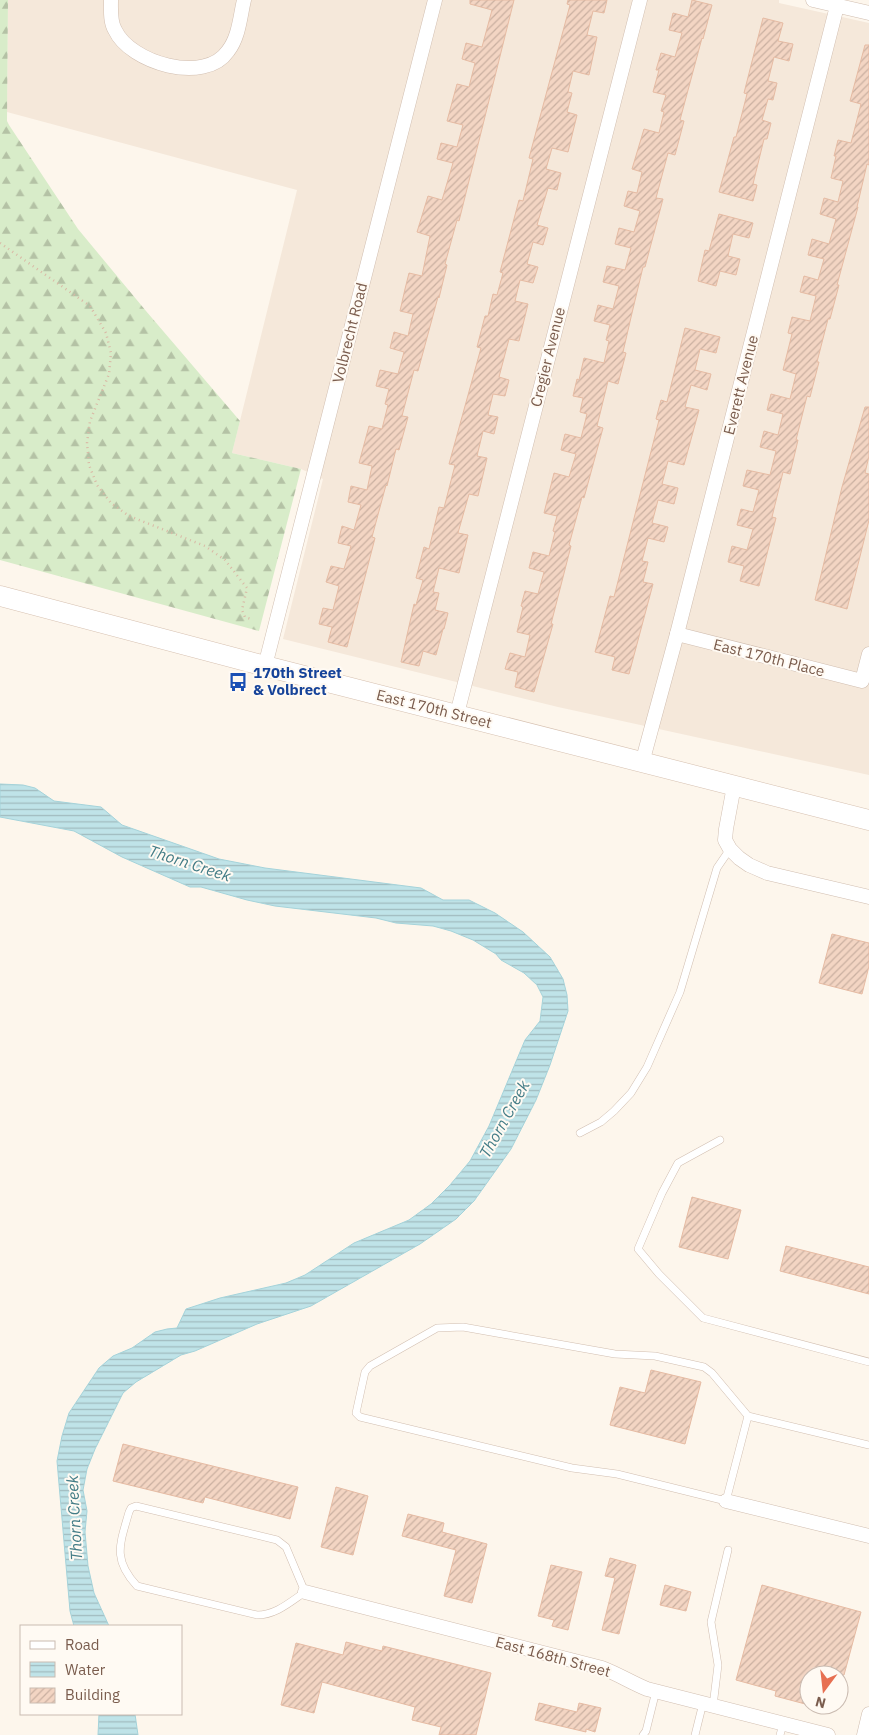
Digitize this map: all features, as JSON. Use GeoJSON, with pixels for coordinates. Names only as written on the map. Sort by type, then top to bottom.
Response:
{"type":"FeatureCollection","features":[{"type":"Feature","properties":{"kind":"street"},"geometry":{"type":"LineString","coordinates":[[111,0],[114,30],[122,41],[136,52],[155,61],[192,69],[207,66],[218,61],[228,52],[236,38],[244,0]]}},
{"type":"Feature","properties":{"kind":"street","name":"Volbrecht Road"},"geometry":{"type":"LineString","coordinates":[[265,666],[435,0]]}},
{"type":"Feature","properties":{"kind":"street","name":"Cregier Avenue"},"geometry":{"type":"LineString","coordinates":[[457,714],[640,0]]}},
{"type":"Feature","properties":{"kind":"street"},"geometry":{"type":"LineString","coordinates":[[813,0],[869,14]]}},
{"type":"Feature","properties":{"kind":"street","name":"Everett Avenue"},"geometry":{"type":"LineString","coordinates":[[642,763],[677,634],[837,6]]}},
{"type":"Feature","properties":{"kind":"street","name":"East 170th Street"},"geometry":{"type":"LineString","coordinates":[[0,596],[265,666],[869,820]]}},
{"type":"Feature","properties":{"kind":"street","name":"East 170th Place"},"geometry":{"type":"LineString","coordinates":[[677,634],[862,681],[869,654]]}},
{"type":"Feature","properties":{"kind":"street"},"geometry":{"type":"LineString","coordinates":[[734,786],[725,840],[738,858],[768,873],[869,897]]}},
{"type":"Feature","properties":{"kind":"street"},"geometry":{"type":"LineString","coordinates":[[726,1501],[869,1536]]}},
{"type":"Feature","properties":{"kind":"street","name":"East 168th Street"},"geometry":{"type":"LineString","coordinates":[[305,1592],[602,1668],[620,1675],[637,1685],[708,1704],[782,1729],[828,1735]]}},
{"type":"Feature","properties":{"kind":"street"},"geometry":{"type":"LineString","coordinates":[[864,1735],[869,1714]]}},
{"type":"Feature","properties":{"kind":"lane"},"geometry":{"type":"LineString","coordinates":[[580,1133],[600,1122],[614,1111],[631,1093],[647,1067],[680,992],[717,868],[730,849]]}},
{"type":"Feature","properties":{"kind":"lane"},"geometry":{"type":"LineString","coordinates":[[720,1140],[678,1164],[662,1193],[638,1249],[659,1274],[703,1318],[869,1362]]}},
{"type":"Feature","properties":{"kind":"lane"},"geometry":{"type":"LineString","coordinates":[[748,1416],[726,1501],[617,1474],[572,1468],[360,1417],[356,1413],[356,1408],[365,1372],[370,1366],[437,1328],[463,1327],[615,1354],[655,1356],[704,1367],[712,1373],[748,1416],[869,1445]]}},
{"type":"Feature","properties":{"kind":"lane"},"geometry":{"type":"LineString","coordinates":[[136,1506],[277,1540],[286,1547],[305,1592],[274,1613],[256,1615],[137,1586],[130,1578],[122,1562],[119,1547],[129,1512],[131,1508],[136,1506]]}},
{"type":"Feature","properties":{"kind":"lane"},"geometry":{"type":"LineString","coordinates":[[695,1735],[708,1704],[718,1665],[711,1622],[728,1550]]}},
{"type":"Feature","properties":{"kind":"lane"},"geometry":{"type":"LineString","coordinates":[[643,1735],[646,1731],[656,1691]]}},
{"type":"Feature","properties":{"kind":"path"},"geometry":{"type":"LineString","coordinates":[[0,243],[90,306],[106,333],[111,353],[109,374],[90,421],[87,442],[89,465],[98,485],[111,503],[129,516],[205,546],[225,560],[247,588],[242,610],[245,617],[251,619]]}},
{"type":"Feature","properties":{"kind":"shaded area"},"geometry":{"type":"Polygon","coordinates":[[[8,0],[779,0],[779,3],[869,23],[869,775],[558,707],[283,639],[323,479],[301,469],[232,453],[297,190],[7,112],[8,0]]]}},
{"type":"Feature","properties":{"kind":"green space"},"geometry":{"type":"Polygon","coordinates":[[[0,0],[8,0],[7,121],[9,125],[78,229],[240,421],[232,453],[301,469],[259,631],[0,560],[0,0]]]}},
{"type":"Feature","properties":{"kind":"water","name":"Thorn Creek"},"geometry":{"type":"Polygon","coordinates":[[[0,784],[23,785],[35,788],[54,801],[101,807],[122,825],[219,859],[265,868],[421,888],[443,900],[469,900],[495,913],[523,932],[550,957],[563,979],[567,995],[568,1011],[536,1100],[511,1149],[474,1201],[456,1219],[420,1244],[311,1306],[257,1324],[195,1351],[181,1355],[136,1382],[123,1393],[95,1449],[87,1469],[83,1490],[87,1511],[85,1532],[88,1566],[94,1593],[109,1625],[74,1625],[70,1611],[57,1461],[69,1413],[99,1368],[113,1356],[132,1348],[155,1332],[177,1328],[186,1309],[220,1298],[286,1283],[305,1275],[354,1243],[409,1220],[431,1204],[470,1161],[489,1126],[525,1040],[540,1021],[543,997],[537,985],[524,973],[501,960],[496,954],[473,940],[451,931],[433,926],[396,923],[376,918],[275,906],[201,887],[190,887],[122,857],[74,831],[0,817],[0,784]]]}},
{"type":"Feature","properties":{"kind":"water"},"geometry":{"type":"Polygon","coordinates":[[[99,1715],[135,1715],[138,1735],[98,1735],[99,1715]]]}},
{"type":"Feature","properties":{"kind":"building"},"geometry":{"type":"Polygon","coordinates":[[[470,0],[514,0],[459,221],[457,220],[445,264],[447,265],[439,298],[418,371],[414,370],[402,416],[408,417],[399,450],[396,449],[372,537],[375,538],[347,647],[328,642],[332,627],[319,624],[323,608],[333,610],[339,586],[326,582],[331,566],[344,569],[351,546],[338,543],[342,526],[354,530],[361,505],[348,502],[351,486],[367,490],[372,466],[359,463],[369,426],[382,429],[388,405],[385,404],[389,389],[376,386],[380,370],[398,374],[404,352],[390,348],[394,332],[408,336],[413,314],[400,311],[409,273],[422,276],[430,236],[417,232],[428,196],[442,200],[453,163],[437,159],[441,143],[457,147],[463,125],[447,121],[457,84],[469,87],[475,63],[462,59],[466,43],[482,47],[492,10],[470,4],[470,0]]]}},
{"type":"Feature","properties":{"kind":"building"},"geometry":{"type":"Polygon","coordinates":[[[568,0],[607,0],[604,13],[593,11],[587,35],[597,37],[589,75],[573,71],[568,92],[572,93],[567,112],[577,115],[568,152],[552,148],[546,169],[561,173],[557,190],[548,188],[537,225],[548,228],[543,245],[533,242],[527,264],[538,267],[533,283],[520,280],[515,301],[528,304],[519,341],[509,339],[499,377],[509,380],[505,396],[493,394],[488,415],[498,417],[494,434],[483,431],[477,456],[487,458],[478,496],[469,494],[458,533],[468,535],[459,573],[439,568],[433,592],[439,593],[435,610],[448,613],[436,655],[423,651],[419,666],[401,662],[414,604],[416,605],[423,580],[416,578],[424,547],[429,549],[439,507],[444,508],[455,465],[449,464],[481,348],[477,347],[485,316],[488,316],[493,294],[497,295],[503,273],[500,272],[519,200],[523,201],[533,159],[529,158],[570,5],[567,4],[568,0]]]}},
{"type":"Feature","properties":{"kind":"building"},"geometry":{"type":"Polygon","coordinates":[[[692,0],[712,5],[680,120],[684,121],[675,155],[668,153],[656,198],[663,199],[645,267],[643,267],[623,352],[626,353],[618,384],[608,381],[597,426],[603,428],[569,545],[571,546],[551,624],[553,624],[534,692],[515,687],[518,672],[505,669],[510,653],[525,657],[530,635],[517,632],[523,607],[521,606],[525,591],[538,594],[544,572],[529,568],[533,552],[549,556],[557,516],[544,513],[554,473],[569,477],[576,454],[561,450],[565,434],[581,438],[587,414],[580,412],[583,398],[573,396],[577,379],[579,380],[584,358],[604,363],[609,341],[606,340],[610,325],[594,321],[598,305],[613,309],[619,286],[603,282],[607,266],[625,270],[631,248],[615,244],[619,228],[634,232],[640,211],[624,206],[628,191],[637,193],[642,172],[632,169],[644,129],[659,133],[664,112],[661,111],[666,95],[653,92],[659,70],[656,70],[661,53],[675,57],[682,33],[669,30],[673,13],[688,17],[692,0]]]}},
{"type":"Feature","properties":{"kind":"building"},"geometry":{"type":"Polygon","coordinates":[[[763,18],[783,23],[778,41],[793,44],[789,61],[774,57],[768,81],[777,83],[773,100],[768,99],[762,120],[771,123],[767,139],[764,139],[753,184],[757,185],[753,201],[719,192],[747,94],[744,93],[763,18]]]}},
{"type":"Feature","properties":{"kind":"building"},"geometry":{"type":"Polygon","coordinates":[[[865,45],[869,45],[869,165],[867,164],[858,207],[837,285],[839,285],[830,319],[828,319],[810,397],[807,396],[790,474],[783,472],[772,517],[776,518],[759,586],[740,581],[744,566],[728,562],[732,546],[747,550],[753,529],[737,525],[741,509],[753,512],[759,490],[743,486],[747,470],[770,475],[776,451],[760,447],[764,431],[778,435],[783,414],[767,410],[771,394],[790,399],[796,374],[783,370],[792,334],[788,333],[792,317],[810,321],[816,296],[800,292],[804,276],[818,280],[824,259],[808,255],[812,239],[829,244],[836,219],[820,214],[824,198],[838,202],[843,181],[831,178],[836,156],[834,156],[838,140],[851,143],[861,104],[850,101],[865,45]]]}},
{"type":"Feature","properties":{"kind":"building"},"geometry":{"type":"Polygon","coordinates":[[[719,214],[753,223],[749,238],[733,234],[728,256],[740,259],[736,275],[720,271],[716,286],[698,281],[705,250],[709,251],[719,214]]]}},
{"type":"Feature","properties":{"kind":"building"},"geometry":{"type":"Polygon","coordinates":[[[685,328],[720,337],[716,353],[700,349],[695,370],[711,374],[707,390],[691,385],[685,407],[699,410],[684,465],[668,461],[662,484],[678,488],[674,504],[658,500],[652,523],[668,527],[664,542],[648,538],[642,561],[648,562],[643,582],[653,584],[629,674],[612,670],[615,657],[595,652],[610,596],[614,597],[659,420],[656,419],[661,400],[667,402],[685,328]]]}},
{"type":"Feature","properties":{"kind":"building"},"geometry":{"type":"Polygon","coordinates":[[[865,407],[869,407],[869,456],[865,473],[869,474],[869,520],[847,609],[815,600],[842,487],[865,407]]]}},
{"type":"Feature","properties":{"kind":"building"},"geometry":{"type":"Polygon","coordinates":[[[832,934],[869,943],[869,966],[862,994],[819,983],[832,934]]]}},
{"type":"Feature","properties":{"kind":"building"},"geometry":{"type":"Polygon","coordinates":[[[692,1197],[741,1210],[728,1259],[679,1247],[692,1197]]]}},
{"type":"Feature","properties":{"kind":"building"},"geometry":{"type":"Polygon","coordinates":[[[786,1246],[869,1267],[869,1294],[780,1271],[786,1246]]]}},
{"type":"Feature","properties":{"kind":"building"},"geometry":{"type":"Polygon","coordinates":[[[651,1370],[701,1382],[685,1444],[610,1425],[620,1387],[645,1393],[651,1370]]]}},
{"type":"Feature","properties":{"kind":"building"},"geometry":{"type":"Polygon","coordinates":[[[123,1444],[298,1487],[290,1519],[205,1497],[203,1503],[113,1481],[123,1444]]]}},
{"type":"Feature","properties":{"kind":"building"},"geometry":{"type":"Polygon","coordinates":[[[336,1487],[368,1496],[353,1555],[321,1547],[336,1487]]]}},
{"type":"Feature","properties":{"kind":"building"},"geometry":{"type":"Polygon","coordinates":[[[408,1514],[444,1523],[442,1532],[487,1544],[472,1603],[444,1596],[456,1550],[402,1536],[408,1514]]]}},
{"type":"Feature","properties":{"kind":"building"},"geometry":{"type":"Polygon","coordinates":[[[610,1558],[636,1565],[619,1634],[602,1630],[615,1578],[605,1576],[610,1558]]]}},
{"type":"Feature","properties":{"kind":"building"},"geometry":{"type":"Polygon","coordinates":[[[551,1565],[582,1572],[568,1630],[552,1626],[554,1620],[538,1616],[551,1565]]]}},
{"type":"Feature","properties":{"kind":"building"},"geometry":{"type":"Polygon","coordinates":[[[665,1585],[691,1592],[686,1611],[660,1605],[665,1585]]]}},
{"type":"Feature","properties":{"kind":"building"},"geometry":{"type":"Polygon","coordinates":[[[762,1585],[861,1612],[847,1665],[799,1665],[799,1702],[775,1696],[776,1691],[736,1680],[762,1585]]]}},
{"type":"Feature","properties":{"kind":"building"},"geometry":{"type":"Polygon","coordinates":[[[346,1642],[382,1651],[383,1646],[491,1673],[476,1735],[439,1735],[441,1727],[412,1720],[415,1707],[322,1682],[314,1713],[281,1705],[296,1643],[343,1655],[346,1642]]]}},
{"type":"Feature","properties":{"kind":"building"},"geometry":{"type":"Polygon","coordinates":[[[539,1703],[577,1712],[579,1703],[601,1708],[595,1732],[586,1729],[586,1732],[535,1720],[539,1703]]]}},
{"type":"Feature","properties":{"kind":"place","name":"170th Street & Volbrect"},"geometry":{"type":"Point","coordinates":[238,682]}}]}
